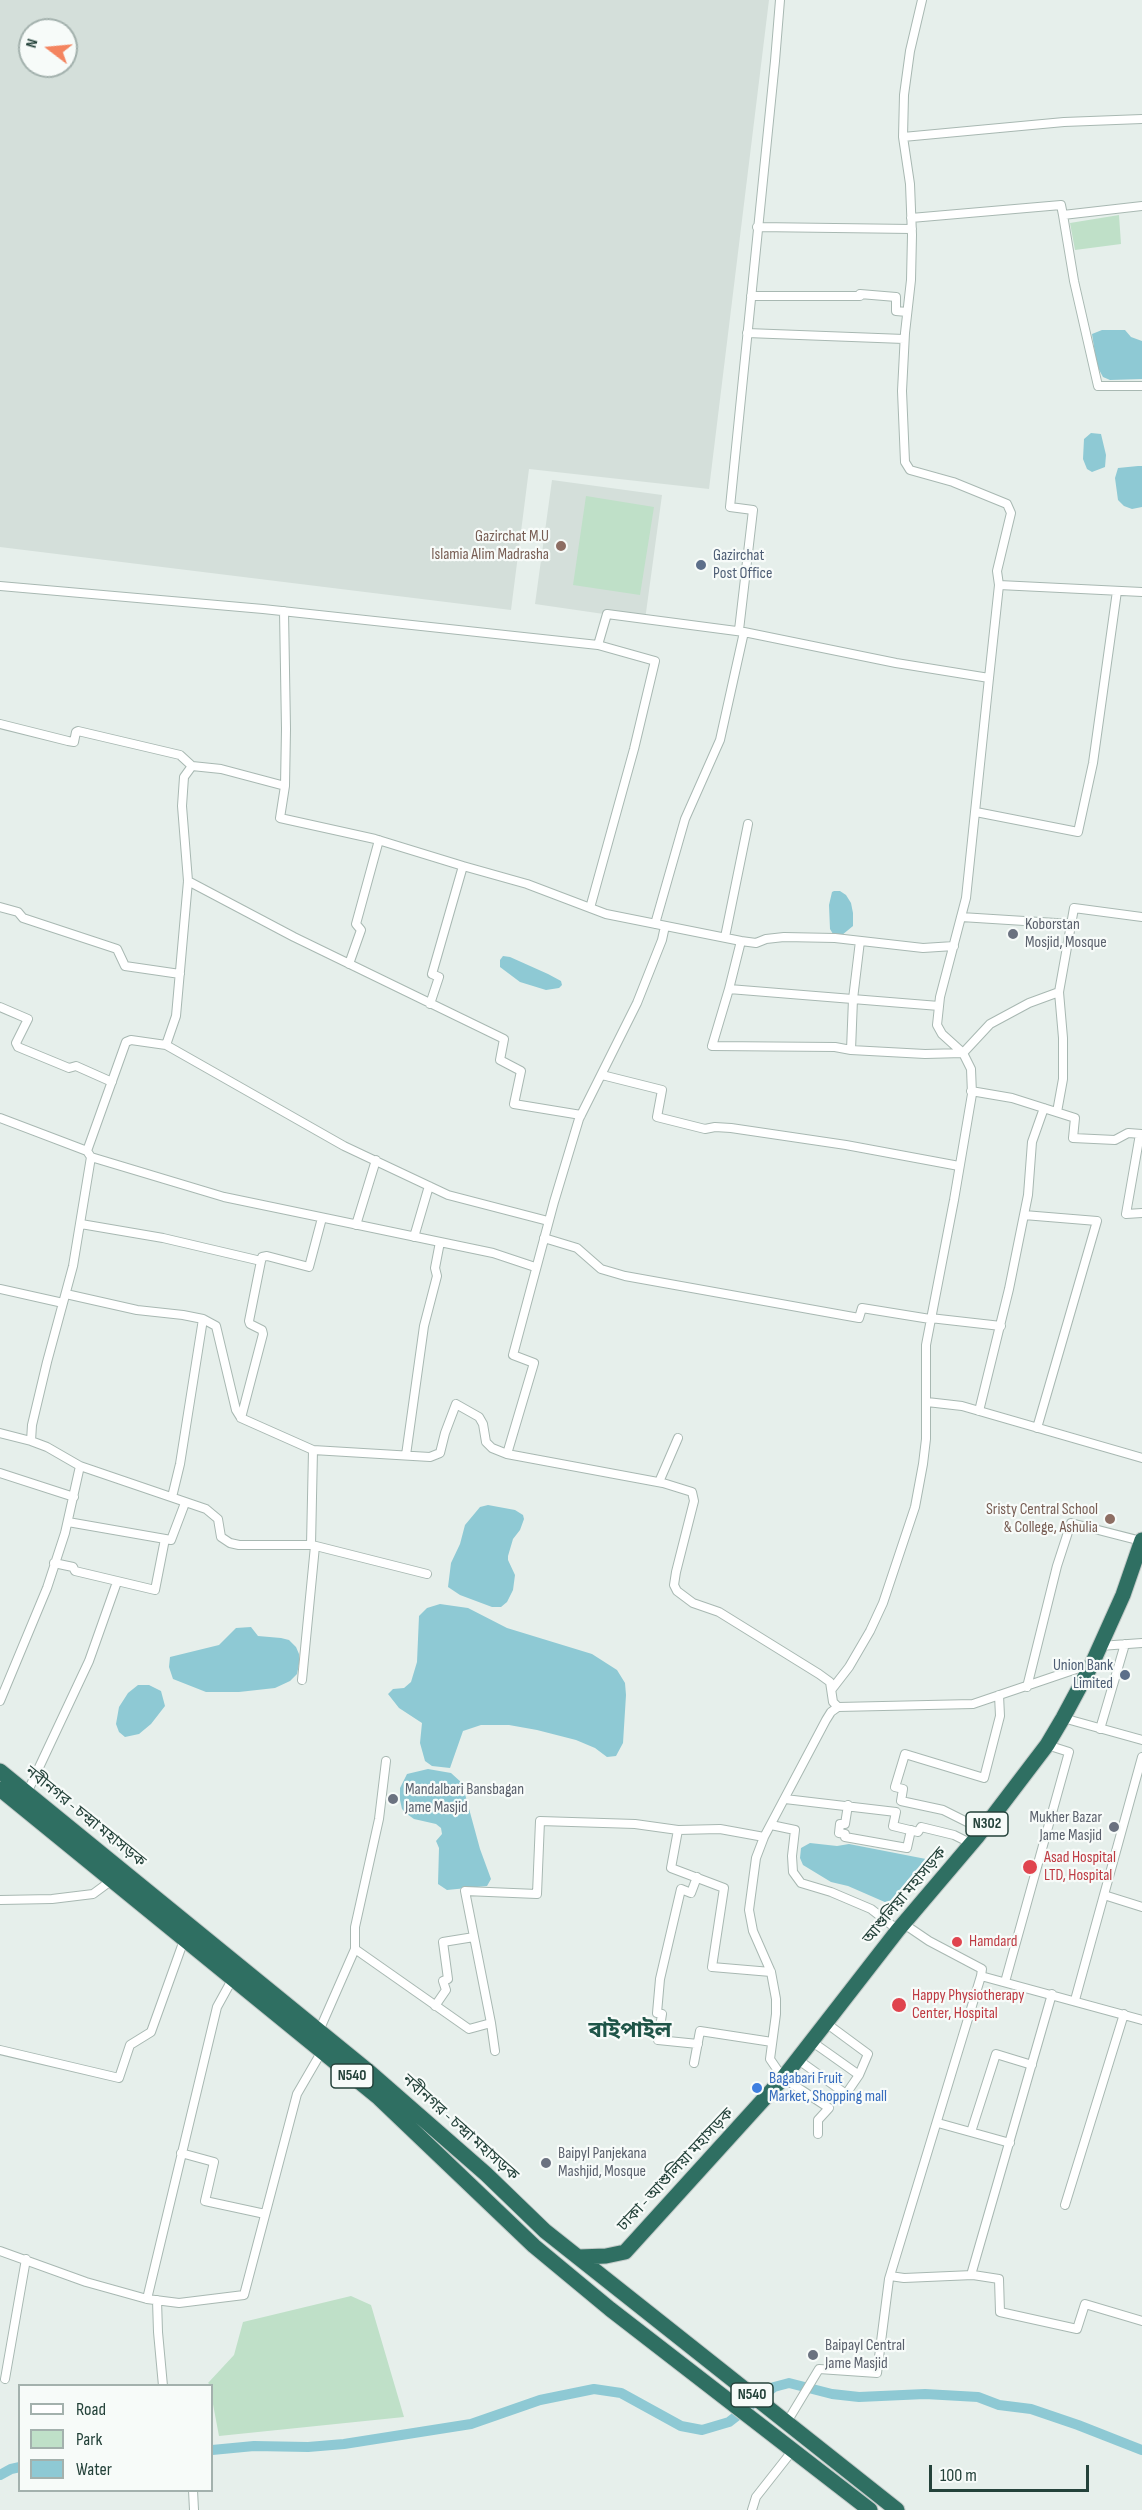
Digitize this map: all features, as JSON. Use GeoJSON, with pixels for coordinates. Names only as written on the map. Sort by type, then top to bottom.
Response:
{"type":"FeatureCollection","features":[{"type":"Feature","properties":{"kind":"highway","name":"আশুলিয়া মহাসড়ক"},"geometry":{"type":"LineString","coordinates":[[783,2078],[901,1927],[972,1844],[1047,1745],[1092,1664],[1123,1595],[1142,1541]]}},
{"type":"Feature","properties":{"kind":"highway","name":"নবীনগর - চন্দ্রা মহাসড়ক"},"geometry":{"type":"LineString","coordinates":[[0,1771],[320,2031],[486,2174],[545,2230],[897,2510]]}},
{"type":"Feature","properties":{"kind":"highway","name":"নবীনগর - চন্দ্রা মহাসড়ক"},"geometry":{"type":"LineString","coordinates":[[0,1789],[379,2098],[534,2246],[610,2309],[870,2510]]}},
{"type":"Feature","properties":{"kind":"highway","name":"ঢাকা - আশুলিয়া মহাসড়ক"},"geometry":{"type":"LineString","coordinates":[[579,2257],[606,2256],[625,2252],[783,2078]]}},
{"type":"Feature","properties":{"kind":"street"},"geometry":{"type":"LineString","coordinates":[[655,924],[685,819],[720,740],[741,631],[753,510],[730,507],[757,227],[776,61],[780,0]]}},
{"type":"Feature","properties":{"kind":"street"},"geometry":{"type":"LineString","coordinates":[[832,1689],[849,1667],[870,1631],[893,1575],[919,1486],[926,1439],[926,1345],[971,1091],[971,1069],[963,1053],[942,1034],[937,1025],[939,1006],[966,898],[999,585],[997,571],[1011,513],[1006,504],[964,485],[910,470],[906,462],[902,392],[904,339],[911,280],[912,229],[909,176],[903,137],[904,94],[921,0]]}},
{"type":"Feature","properties":{"kind":"street"},"geometry":{"type":"LineString","coordinates":[[903,137],[1064,122],[1142,119]]}},
{"type":"Feature","properties":{"kind":"street"},"geometry":{"type":"LineString","coordinates":[[911,218],[1061,206],[1074,281],[1098,386],[1142,386]]}},
{"type":"Feature","properties":{"kind":"street"},"geometry":{"type":"LineString","coordinates":[[1063,215],[1142,206]]}},
{"type":"Feature","properties":{"kind":"street"},"geometry":{"type":"LineString","coordinates":[[757,227],[912,229]]}},
{"type":"Feature","properties":{"kind":"street"},"geometry":{"type":"LineString","coordinates":[[751,296],[860,296],[860,294],[896,297],[896,311],[907,312]]}},
{"type":"Feature","properties":{"kind":"street"},"geometry":{"type":"LineString","coordinates":[[747,333],[904,339]]}},
{"type":"Feature","properties":{"kind":"street"},"geometry":{"type":"LineString","coordinates":[[999,585],[1142,592]]}},
{"type":"Feature","properties":{"kind":"street"},"geometry":{"type":"LineString","coordinates":[[0,586],[284,611],[598,645],[655,661],[634,749],[590,908]]}},
{"type":"Feature","properties":{"kind":"street"},"geometry":{"type":"LineString","coordinates":[[976,812],[1078,832],[1093,763],[1118,591]]}},
{"type":"Feature","properties":{"kind":"street"},"geometry":{"type":"LineString","coordinates":[[284,611],[285,786],[280,818],[379,840],[527,884],[606,914],[741,941],[756,943],[766,939],[784,937],[860,941],[923,948],[954,946]]}},
{"type":"Feature","properties":{"kind":"street"},"geometry":{"type":"LineString","coordinates":[[598,645],[607,614],[741,631],[896,663],[989,678]]}},
{"type":"Feature","properties":{"kind":"street"},"geometry":{"type":"LineString","coordinates":[[0,724],[74,742],[75,732],[78,731],[180,755],[192,766],[221,769],[285,786]]}},
{"type":"Feature","properties":{"kind":"street"},"geometry":{"type":"LineString","coordinates":[[166,1045],[176,1016],[188,881],[182,790],[184,777],[192,766]]}},
{"type":"Feature","properties":{"kind":"street"},"geometry":{"type":"LineString","coordinates":[[725,937],[748,824]]}},
{"type":"Feature","properties":{"kind":"street"},"geometry":{"type":"LineString","coordinates":[[349,964],[361,930],[357,924],[379,840]]}},
{"type":"Feature","properties":{"kind":"street"},"geometry":{"type":"LineString","coordinates":[[430,1004],[439,977],[432,974],[464,866]]}},
{"type":"Feature","properties":{"kind":"street"},"geometry":{"type":"LineString","coordinates":[[188,881],[504,1040],[500,1060],[521,1071],[514,1104],[581,1115]]}},
{"type":"Feature","properties":{"kind":"street"},"geometry":{"type":"LineString","coordinates":[[0,907],[18,912],[22,918],[117,949],[125,966],[180,974]]}},
{"type":"Feature","properties":{"kind":"street"},"geometry":{"type":"LineString","coordinates":[[1057,1112],[1063,1079],[1063,1038],[1059,992],[1074,908],[1142,917]]}},
{"type":"Feature","properties":{"kind":"street"},"geometry":{"type":"LineString","coordinates":[[961,917],[1072,924]]}},
{"type":"Feature","properties":{"kind":"street"},"geometry":{"type":"LineString","coordinates":[[507,1454],[534,1363],[513,1355],[548,1221],[581,1115],[652,967],[665,926]]}},
{"type":"Feature","properties":{"kind":"street"},"geometry":{"type":"LineString","coordinates":[[741,941],[712,1046],[835,1047],[925,1054],[963,1053],[990,1024],[1029,1003],[1059,992]]}},
{"type":"Feature","properties":{"kind":"street"},"geometry":{"type":"LineString","coordinates":[[851,1050],[853,999],[860,941]]}},
{"type":"Feature","properties":{"kind":"street"},"geometry":{"type":"LineString","coordinates":[[729,989],[939,1006]]}},
{"type":"Feature","properties":{"kind":"street"},"geometry":{"type":"LineString","coordinates":[[0,1007],[28,1019],[16,1043],[18,1047],[69,1068],[76,1066],[112,1082]]}},
{"type":"Feature","properties":{"kind":"street"},"geometry":{"type":"LineString","coordinates":[[31,1441],[32,1425],[81,1224],[89,1154],[126,1042],[131,1040],[166,1045],[344,1146],[448,1195],[548,1221]]}},
{"type":"Feature","properties":{"kind":"street"},"geometry":{"type":"LineString","coordinates":[[602,1075],[662,1090],[657,1117],[705,1129],[731,1128],[846,1145],[959,1166]]}},
{"type":"Feature","properties":{"kind":"street"},"geometry":{"type":"LineString","coordinates":[[971,1091],[1012,1098],[1075,1118],[1073,1138],[1115,1140],[1128,1133],[1141,1134],[1126,1214],[1142,1213]]}},
{"type":"Feature","properties":{"kind":"street"},"geometry":{"type":"LineString","coordinates":[[979,1411],[1001,1326],[1024,1215],[1032,1142],[1044,1108]]}},
{"type":"Feature","properties":{"kind":"street"},"geometry":{"type":"LineString","coordinates":[[0,1118],[89,1154],[224,1197],[493,1252],[535,1267]]}},
{"type":"Feature","properties":{"kind":"street"},"geometry":{"type":"LineString","coordinates":[[356,1225],[376,1161]]}},
{"type":"Feature","properties":{"kind":"street"},"geometry":{"type":"LineString","coordinates":[[414,1237],[429,1186]]}},
{"type":"Feature","properties":{"kind":"street"},"geometry":{"type":"LineString","coordinates":[[1024,1215],[1097,1221],[1037,1428]]}},
{"type":"Feature","properties":{"kind":"street"},"geometry":{"type":"LineString","coordinates":[[241,1418],[263,1334],[262,1330],[250,1324],[249,1321],[262,1257],[267,1256],[309,1267],[322,1218]]}},
{"type":"Feature","properties":{"kind":"street"},"geometry":{"type":"LineString","coordinates":[[81,1224],[163,1238],[261,1261]]}},
{"type":"Feature","properties":{"kind":"street"},"geometry":{"type":"LineString","coordinates":[[543,1238],[577,1248],[601,1269],[625,1276],[859,1318],[862,1308],[1001,1326]]}},
{"type":"Feature","properties":{"kind":"street"},"geometry":{"type":"LineString","coordinates":[[406,1455],[424,1326],[437,1276],[435,1268],[440,1242]]}},
{"type":"Feature","properties":{"kind":"street"},"geometry":{"type":"LineString","coordinates":[[0,1289],[203,1319],[216,1326],[236,1410],[241,1418],[313,1450],[430,1457],[440,1453],[456,1404],[479,1417],[483,1424],[486,1442],[492,1448],[507,1454],[660,1482],[692,1492],[694,1501],[674,1585],[677,1591],[693,1603],[719,1612],[794,1656],[830,1682],[833,1702],[838,1707]]}},
{"type":"Feature","properties":{"kind":"street"},"geometry":{"type":"LineString","coordinates":[[172,1497],[180,1464],[203,1319]]}},
{"type":"Feature","properties":{"kind":"street"},"geometry":{"type":"LineString","coordinates":[[927,1402],[963,1406],[1142,1458]]}},
{"type":"Feature","properties":{"kind":"street"},"geometry":{"type":"LineString","coordinates":[[0,1432],[47,1447],[80,1466],[206,1509],[213,1514],[220,1525],[221,1537],[230,1543],[313,1546],[427,1574]]}},
{"type":"Feature","properties":{"kind":"street"},"geometry":{"type":"LineString","coordinates":[[660,1482],[678,1438]]}},
{"type":"Feature","properties":{"kind":"street"},"geometry":{"type":"LineString","coordinates":[[302,1680],[313,1546],[313,1450]]}},
{"type":"Feature","properties":{"kind":"street"},"geometry":{"type":"LineString","coordinates":[[0,1701],[47,1588],[68,1522],[80,1466]]}},
{"type":"Feature","properties":{"kind":"street"},"geometry":{"type":"LineString","coordinates":[[0,1473],[74,1497]]}},
{"type":"Feature","properties":{"kind":"street"},"geometry":{"type":"LineString","coordinates":[[68,1522],[171,1540],[186,1503]]}},
{"type":"Feature","properties":{"kind":"street"},"geometry":{"type":"LineString","coordinates":[[1027,1687],[1057,1566],[1071,1523],[1142,1541]]}},
{"type":"Feature","properties":{"kind":"street"},"geometry":{"type":"LineString","coordinates":[[54,1563],[73,1567],[75,1571],[155,1590],[165,1539]]}},
{"type":"Feature","properties":{"kind":"street"},"geometry":{"type":"LineString","coordinates":[[27,1793],[89,1661],[117,1582]]}},
{"type":"Feature","properties":{"kind":"street"},"geometry":{"type":"LineString","coordinates":[[1100,1646],[1142,1643]]}},
{"type":"Feature","properties":{"kind":"street"},"geometry":{"type":"LineString","coordinates":[[1100,1729],[1125,1644]]}},
{"type":"Feature","properties":{"kind":"street"},"geometry":{"type":"LineString","coordinates":[[818,2134],[818,2120],[829,2108],[783,2078],[770,2059],[776,2014],[771,1972],[753,1931],[749,1910],[756,1858],[764,1837],[825,1720],[838,1707],[973,1704],[1092,1664]]}},
{"type":"Feature","properties":{"kind":"street"},"geometry":{"type":"LineString","coordinates":[[983,1830],[943,1810],[901,1801],[903,1789],[895,1787],[905,1754],[984,1778],[999,1716],[999,1695]]}},
{"type":"Feature","properties":{"kind":"street"},"geometry":{"type":"LineString","coordinates":[[1063,1719],[1142,1740]]}},
{"type":"Feature","properties":{"kind":"street"},"geometry":{"type":"LineString","coordinates":[[1005,1982],[1069,1752],[1047,1745]]}},
{"type":"Feature","properties":{"kind":"street"},"geometry":{"type":"LineString","coordinates":[[1075,2000],[1142,1757]]}},
{"type":"Feature","properties":{"kind":"street"},"geometry":{"type":"LineString","coordinates":[[320,2031],[355,1949],[355,1927],[379,1819],[386,1761]]}},
{"type":"Feature","properties":{"kind":"street"},"geometry":{"type":"LineString","coordinates":[[785,1798],[896,1812],[893,1826],[918,1832],[921,1827],[954,1835],[972,1844]]}},
{"type":"Feature","properties":{"kind":"street"},"geometry":{"type":"LineString","coordinates":[[848,1805],[845,1824],[840,1824],[839,1833],[845,1834],[845,1837],[907,1848],[910,1830]]}},
{"type":"Feature","properties":{"kind":"street"},"geometry":{"type":"LineString","coordinates":[[495,2051],[492,2023],[465,1891],[537,1894],[540,1821],[635,1824],[678,1830],[720,1830],[764,1837]]}},
{"type":"Feature","properties":{"kind":"street"},"geometry":{"type":"LineString","coordinates":[[771,1825],[795,1830],[793,1872],[801,1883],[831,1892],[871,1909],[982,1969],[938,2123],[890,2276],[877,2373],[819,2369],[787,2422]]}},
{"type":"Feature","properties":{"kind":"street"},"geometry":{"type":"LineString","coordinates":[[678,1830],[671,1868],[724,1888],[712,1967],[771,1972]]}},
{"type":"Feature","properties":{"kind":"street"},"geometry":{"type":"LineString","coordinates":[[697,1878],[691,1893],[681,1889],[660,1979],[657,2013],[662,2014],[658,2040],[698,2044]]}},
{"type":"Feature","properties":{"kind":"street"},"geometry":{"type":"LineString","coordinates":[[0,1900],[52,1899],[93,1894],[112,1880]]}},
{"type":"Feature","properties":{"kind":"street"},"geometry":{"type":"LineString","coordinates":[[1104,1895],[1142,1907]]}},
{"type":"Feature","properties":{"kind":"street"},"geometry":{"type":"LineString","coordinates":[[435,2006],[446,1990],[443,1981],[448,1979],[443,1942],[474,1937]]}},
{"type":"Feature","properties":{"kind":"street"},"geometry":{"type":"LineString","coordinates":[[0,2050],[119,2078],[130,2045],[151,2032],[184,1940]]}},
{"type":"Feature","properties":{"kind":"street"},"geometry":{"type":"LineString","coordinates":[[355,1949],[469,2029],[492,2023]]}},
{"type":"Feature","properties":{"kind":"street"},"geometry":{"type":"LineString","coordinates":[[981,1976],[1141,2017]]}},
{"type":"Feature","properties":{"kind":"street"},"geometry":{"type":"LineString","coordinates":[[147,2299],[217,2007],[233,1977]]}},
{"type":"Feature","properties":{"kind":"street"},"geometry":{"type":"LineString","coordinates":[[971,2275],[1053,1994]]}},
{"type":"Feature","properties":{"kind":"street"},"geometry":{"type":"LineString","coordinates":[[1065,2205],[1124,2014]]}},
{"type":"Feature","properties":{"kind":"street"},"geometry":{"type":"LineString","coordinates":[[798,2060],[846,2094],[859,2075],[868,2054],[825,2023]]}},
{"type":"Feature","properties":{"kind":"street"},"geometry":{"type":"LineString","coordinates":[[694,2063],[700,2031],[771,2042]]}},
{"type":"Feature","properties":{"kind":"street"},"geometry":{"type":"LineString","coordinates":[[812,2041],[859,2075]]}},
{"type":"Feature","properties":{"kind":"street"},"geometry":{"type":"LineString","coordinates":[[0,2251],[86,2282],[147,2299],[179,2303],[244,2295],[297,2094],[322,2051]]}},
{"type":"Feature","properties":{"kind":"street"},"geometry":{"type":"LineString","coordinates":[[971,2132],[996,2054],[1032,2065]]}},
{"type":"Feature","properties":{"kind":"street"},"geometry":{"type":"LineString","coordinates":[[938,2123],[1010,2143]]}},
{"type":"Feature","properties":{"kind":"street"},"geometry":{"type":"LineString","coordinates":[[181,2153],[214,2162],[206,2202],[265,2214]]}},
{"type":"Feature","properties":{"kind":"street"},"geometry":{"type":"LineString","coordinates":[[4,2379],[26,2259]]}},
{"type":"Feature","properties":{"kind":"street"},"geometry":{"type":"LineString","coordinates":[[890,2276],[904,2278],[971,2275],[999,2279],[1000,2312],[1077,2329],[1085,2304],[1142,2320]]}},
{"type":"Feature","properties":{"kind":"street"},"geometry":{"type":"LineString","coordinates":[[157,2300],[163,2384]]}},
{"type":"Feature","properties":{"kind":"street"},"geometry":{"type":"LineString","coordinates":[[752,2510],[756,2497],[791,2448]]}},
{"type":"Feature","properties":{"kind":"street"},"geometry":{"type":"LineString","coordinates":[[193,2492],[194,2510]]}},
{"type":"Feature","properties":{"kind":"shaded area"},"geometry":{"type":"Polygon","coordinates":[[[0,0],[769,0],[709,489],[529,469],[511,610],[0,547],[0,0]]]}},
{"type":"Feature","properties":{"kind":"shaded area"},"geometry":{"type":"Polygon","coordinates":[[[552,480],[662,495],[645,620],[535,604],[552,480]]]}},
{"type":"Feature","properties":{"kind":"green space"},"geometry":{"type":"Polygon","coordinates":[[[1119,215],[1121,244],[1075,250],[1070,223],[1119,215]]]}},
{"type":"Feature","properties":{"kind":"green space"},"geometry":{"type":"Polygon","coordinates":[[[586,496],[654,507],[640,595],[573,585],[586,496]]]}},
{"type":"Feature","properties":{"kind":"green space"},"geometry":{"type":"Polygon","coordinates":[[[351,2296],[371,2305],[404,2417],[219,2436],[213,2404],[213,2384],[208,2383],[234,2355],[243,2322],[351,2296]]]}},
{"type":"Feature","properties":{"kind":"water"},"geometry":{"type":"Polygon","coordinates":[[[1102,330],[1125,330],[1131,337],[1142,341],[1142,379],[1110,380],[1103,377],[1097,366],[1092,334],[1102,330]]]}},
{"type":"Feature","properties":{"kind":"water"},"geometry":{"type":"Polygon","coordinates":[[[1091,433],[1101,434],[1106,455],[1105,467],[1092,472],[1087,469],[1083,459],[1084,439],[1091,433]]]}},
{"type":"Feature","properties":{"kind":"water"},"geometry":{"type":"Polygon","coordinates":[[[1142,466],[1142,507],[1132,509],[1124,506],[1118,500],[1115,478],[1118,468],[1142,466]]]}},
{"type":"Feature","properties":{"kind":"water"},"geometry":{"type":"Polygon","coordinates":[[[834,891],[840,891],[846,895],[853,913],[853,926],[842,935],[833,934],[830,929],[829,905],[834,891]]]}},
{"type":"Feature","properties":{"kind":"water"},"geometry":{"type":"Polygon","coordinates":[[[503,956],[548,974],[561,981],[562,985],[559,988],[546,990],[520,982],[500,967],[500,960],[503,956]]]}},
{"type":"Feature","properties":{"kind":"water"},"geometry":{"type":"Polygon","coordinates":[[[488,1505],[515,1510],[523,1515],[524,1519],[513,1539],[508,1556],[515,1575],[513,1590],[507,1602],[501,1607],[492,1607],[460,1595],[448,1587],[451,1563],[460,1544],[465,1525],[480,1507],[488,1505]]]}},
{"type":"Feature","properties":{"kind":"water"},"geometry":{"type":"Polygon","coordinates":[[[440,1604],[468,1608],[507,1628],[592,1654],[617,1670],[625,1683],[626,1695],[623,1743],[616,1756],[607,1757],[595,1748],[576,1740],[537,1730],[509,1725],[481,1725],[463,1731],[450,1768],[432,1766],[425,1761],[420,1743],[422,1723],[399,1708],[388,1694],[393,1689],[404,1688],[411,1682],[417,1662],[419,1616],[427,1608],[440,1604]]]}},
{"type":"Feature","properties":{"kind":"water"},"geometry":{"type":"Polygon","coordinates":[[[251,1627],[258,1636],[289,1640],[296,1647],[299,1664],[297,1674],[290,1681],[275,1688],[239,1692],[206,1692],[173,1679],[169,1667],[170,1657],[219,1645],[236,1628],[251,1627]]]}},
{"type":"Feature","properties":{"kind":"water"},"geometry":{"type":"Polygon","coordinates":[[[138,1685],[149,1685],[161,1691],[165,1706],[151,1724],[139,1734],[125,1737],[119,1732],[116,1724],[119,1707],[128,1693],[138,1685]]]}},
{"type":"Feature","properties":{"kind":"water"},"geometry":{"type":"Polygon","coordinates":[[[428,1769],[451,1773],[462,1783],[480,1849],[491,1879],[487,1886],[447,1890],[438,1884],[439,1848],[436,1841],[442,1834],[441,1828],[436,1824],[414,1819],[402,1809],[400,1800],[400,1788],[407,1774],[428,1769]]]}},
{"type":"Feature","properties":{"kind":"water"},"geometry":{"type":"Polygon","coordinates":[[[810,1843],[837,1846],[849,1844],[926,1859],[928,1862],[895,1901],[887,1903],[848,1886],[831,1882],[803,1865],[800,1858],[801,1848],[810,1843]]]}},
{"type":"Feature","properties":{"kind":"waterway"},"geometry":{"type":"LineString","coordinates":[[213,2450],[254,2446],[308,2447],[344,2444],[471,2424],[540,2400],[594,2389],[621,2393],[681,2426],[702,2430],[729,2422],[774,2387],[789,2383],[832,2394],[859,2397],[925,2394],[978,2397],[999,2405],[1031,2409],[1142,2450]]}},
{"type":"Feature","properties":{"kind":"waterway"},"geometry":{"type":"LineString","coordinates":[[0,2475],[18,2467]]}},
{"type":"Feature","properties":{"kind":"place","name":"Gazirchat M.U Islamia Alim Madrasha"},"geometry":{"type":"Point","coordinates":[561,546]}},
{"type":"Feature","properties":{"kind":"place","name":"Gazirchat Post Office"},"geometry":{"type":"Point","coordinates":[701,565]}},
{"type":"Feature","properties":{"kind":"place","name":"Koborstan Mosjid, Mosque"},"geometry":{"type":"Point","coordinates":[1013,934]}},
{"type":"Feature","properties":{"kind":"place","name":"Sristy Central School & College, Ashulia"},"geometry":{"type":"Point","coordinates":[1110,1519]}},
{"type":"Feature","properties":{"kind":"place","name":"Union Bank Limited"},"geometry":{"type":"Point","coordinates":[1125,1675]}},
{"type":"Feature","properties":{"kind":"place","name":"Mandalbari Bansbagan Jame Masjid"},"geometry":{"type":"Point","coordinates":[393,1799]}},
{"type":"Feature","properties":{"kind":"place","name":"Mukher Bazar Jame Masjid"},"geometry":{"type":"Point","coordinates":[1114,1827]}},
{"type":"Feature","properties":{"kind":"place","name":"Asad Hospital LTD, Hospital"},"geometry":{"type":"Point","coordinates":[1030,1867]}},
{"type":"Feature","properties":{"kind":"place","name":"Hamdard"},"geometry":{"type":"Point","coordinates":[957,1942]}},
{"type":"Feature","properties":{"kind":"place","name":"Happy Physiotherapy Center, Hospital"},"geometry":{"type":"Point","coordinates":[899,2005]}},
{"type":"Feature","properties":{"kind":"place","name":"Bagabari Fruit Market, Shopping mall"},"geometry":{"type":"Point","coordinates":[757,2088]}},
{"type":"Feature","properties":{"kind":"place","name":"Baipyl Panjekana Mashjid, Mosque"},"geometry":{"type":"Point","coordinates":[546,2163]}},
{"type":"Feature","properties":{"kind":"place","name":"Baipayl Central Jame Masjid"},"geometry":{"type":"Point","coordinates":[813,2355]}},
{"type":"Feature","properties":{"kind":"district","name":"বাইপাইল"},"geometry":{"type":"Point","coordinates":[630,2031]}}]}
